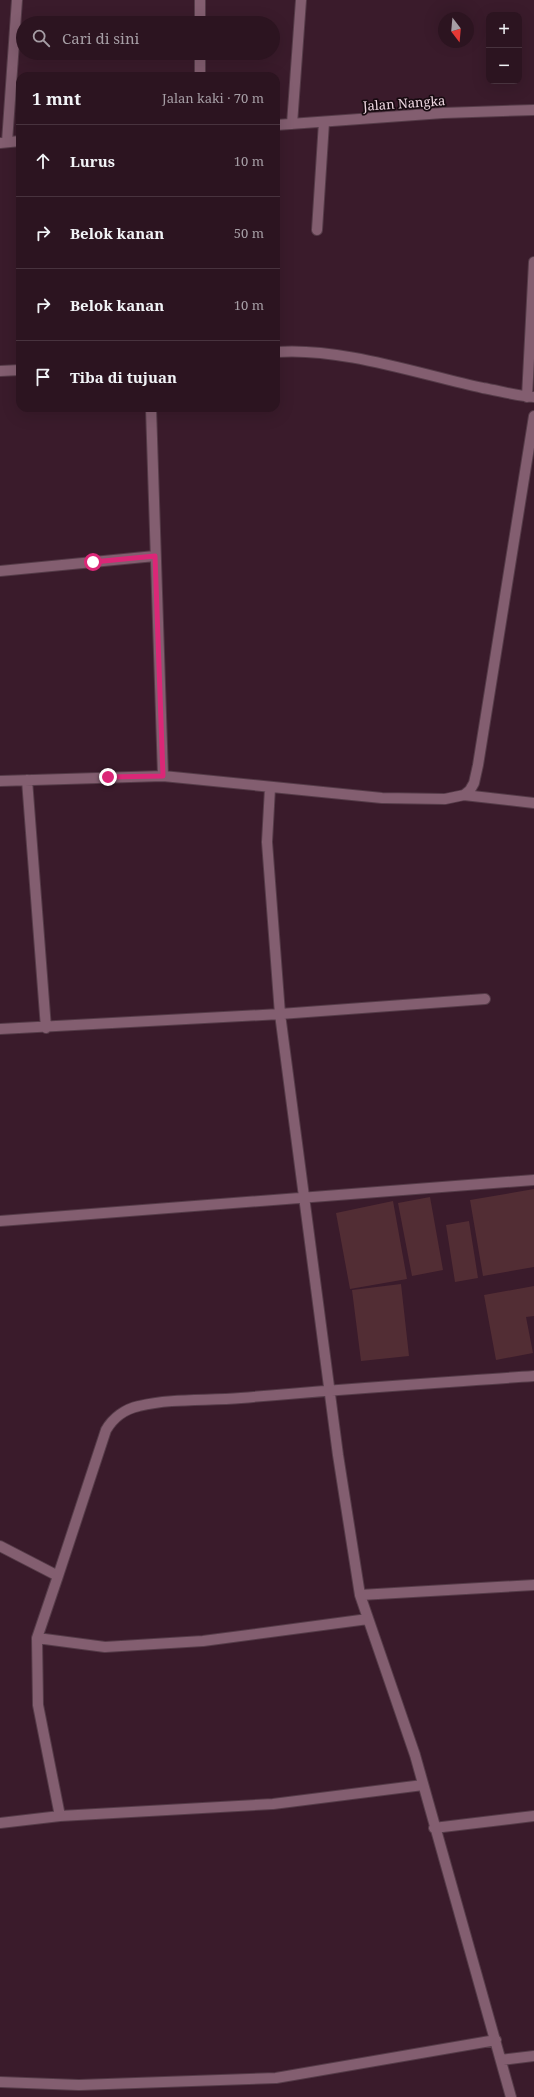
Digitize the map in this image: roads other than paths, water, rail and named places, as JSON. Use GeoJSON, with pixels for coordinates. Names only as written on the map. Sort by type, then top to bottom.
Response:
{"type":"FeatureCollection","features":[{"type":"Feature","properties":{"kind":"street"},"geometry":{"type":"LineString","coordinates":[[16,0],[4,142],[16,141]]}},
{"type":"Feature","properties":{"kind":"street"},"geometry":{"type":"LineString","coordinates":[[200,0],[200,16]]}},
{"type":"Feature","properties":{"kind":"street"},"geometry":{"type":"LineString","coordinates":[[292,124],[301,0]]}},
{"type":"Feature","properties":{"kind":"street"},"geometry":{"type":"LineString","coordinates":[[200,60],[200,72]]}},
{"type":"Feature","properties":{"kind":"street","name":"Jalan Nangka"},"geometry":{"type":"LineString","coordinates":[[280,125],[443,114],[534,110]]}},
{"type":"Feature","properties":{"kind":"street"},"geometry":{"type":"LineString","coordinates":[[317,230],[324,122]]}},
{"type":"Feature","properties":{"kind":"street"},"geometry":{"type":"LineString","coordinates":[[280,352],[298,350],[377,362],[438,378],[530,397],[534,262]]}},
{"type":"Feature","properties":{"kind":"street"},"geometry":{"type":"LineString","coordinates":[[0,371],[16,370]]}},
{"type":"Feature","properties":{"kind":"street"},"geometry":{"type":"LineString","coordinates":[[151,412],[163,776]]}},
{"type":"Feature","properties":{"kind":"street"},"geometry":{"type":"LineString","coordinates":[[464,795],[474,783],[478,765],[534,416]]}},
{"type":"Feature","properties":{"kind":"street"},"geometry":{"type":"LineString","coordinates":[[0,571],[155,556]]}},
{"type":"Feature","properties":{"kind":"street"},"geometry":{"type":"LineString","coordinates":[[0,781],[163,776],[270,788],[382,798],[445,799],[464,795],[534,802]]}},
{"type":"Feature","properties":{"kind":"street"},"geometry":{"type":"LineString","coordinates":[[26,780],[46,1028]]}},
{"type":"Feature","properties":{"kind":"street"},"geometry":{"type":"LineString","coordinates":[[270,788],[267,842],[280,1014],[306,1198],[330,1390],[360,1595],[414,1755],[511,2097]]}},
{"type":"Feature","properties":{"kind":"street"},"geometry":{"type":"LineString","coordinates":[[0,1029],[46,1028],[280,1014],[485,999]]}},
{"type":"Feature","properties":{"kind":"street"},"geometry":{"type":"LineString","coordinates":[[0,1221],[534,1180]]}},
{"type":"Feature","properties":{"kind":"street"},"geometry":{"type":"LineString","coordinates":[[60,1816],[38,1705],[38,1638],[106,1430],[111,1422],[125,1412],[138,1406],[154,1404],[534,1376]]}},
{"type":"Feature","properties":{"kind":"street"},"geometry":{"type":"LineString","coordinates":[[0,1546],[58,1576]]}},
{"type":"Feature","properties":{"kind":"street"},"geometry":{"type":"LineString","coordinates":[[360,1595],[534,1585]]}},
{"type":"Feature","properties":{"kind":"street"},"geometry":{"type":"LineString","coordinates":[[38,1638],[105,1647],[196,1642],[368,1619]]}},
{"type":"Feature","properties":{"kind":"street"},"geometry":{"type":"LineString","coordinates":[[0,1823],[60,1816],[273,1804],[423,1785]]}},
{"type":"Feature","properties":{"kind":"street"},"geometry":{"type":"LineString","coordinates":[[434,1828],[534,1816]]}},
{"type":"Feature","properties":{"kind":"street"},"geometry":{"type":"LineString","coordinates":[[0,2082],[79,2085],[276,2078],[496,2040]]}},
{"type":"Feature","properties":{"kind":"street"},"geometry":{"type":"LineString","coordinates":[[501,2060],[534,2056]]}}]}
